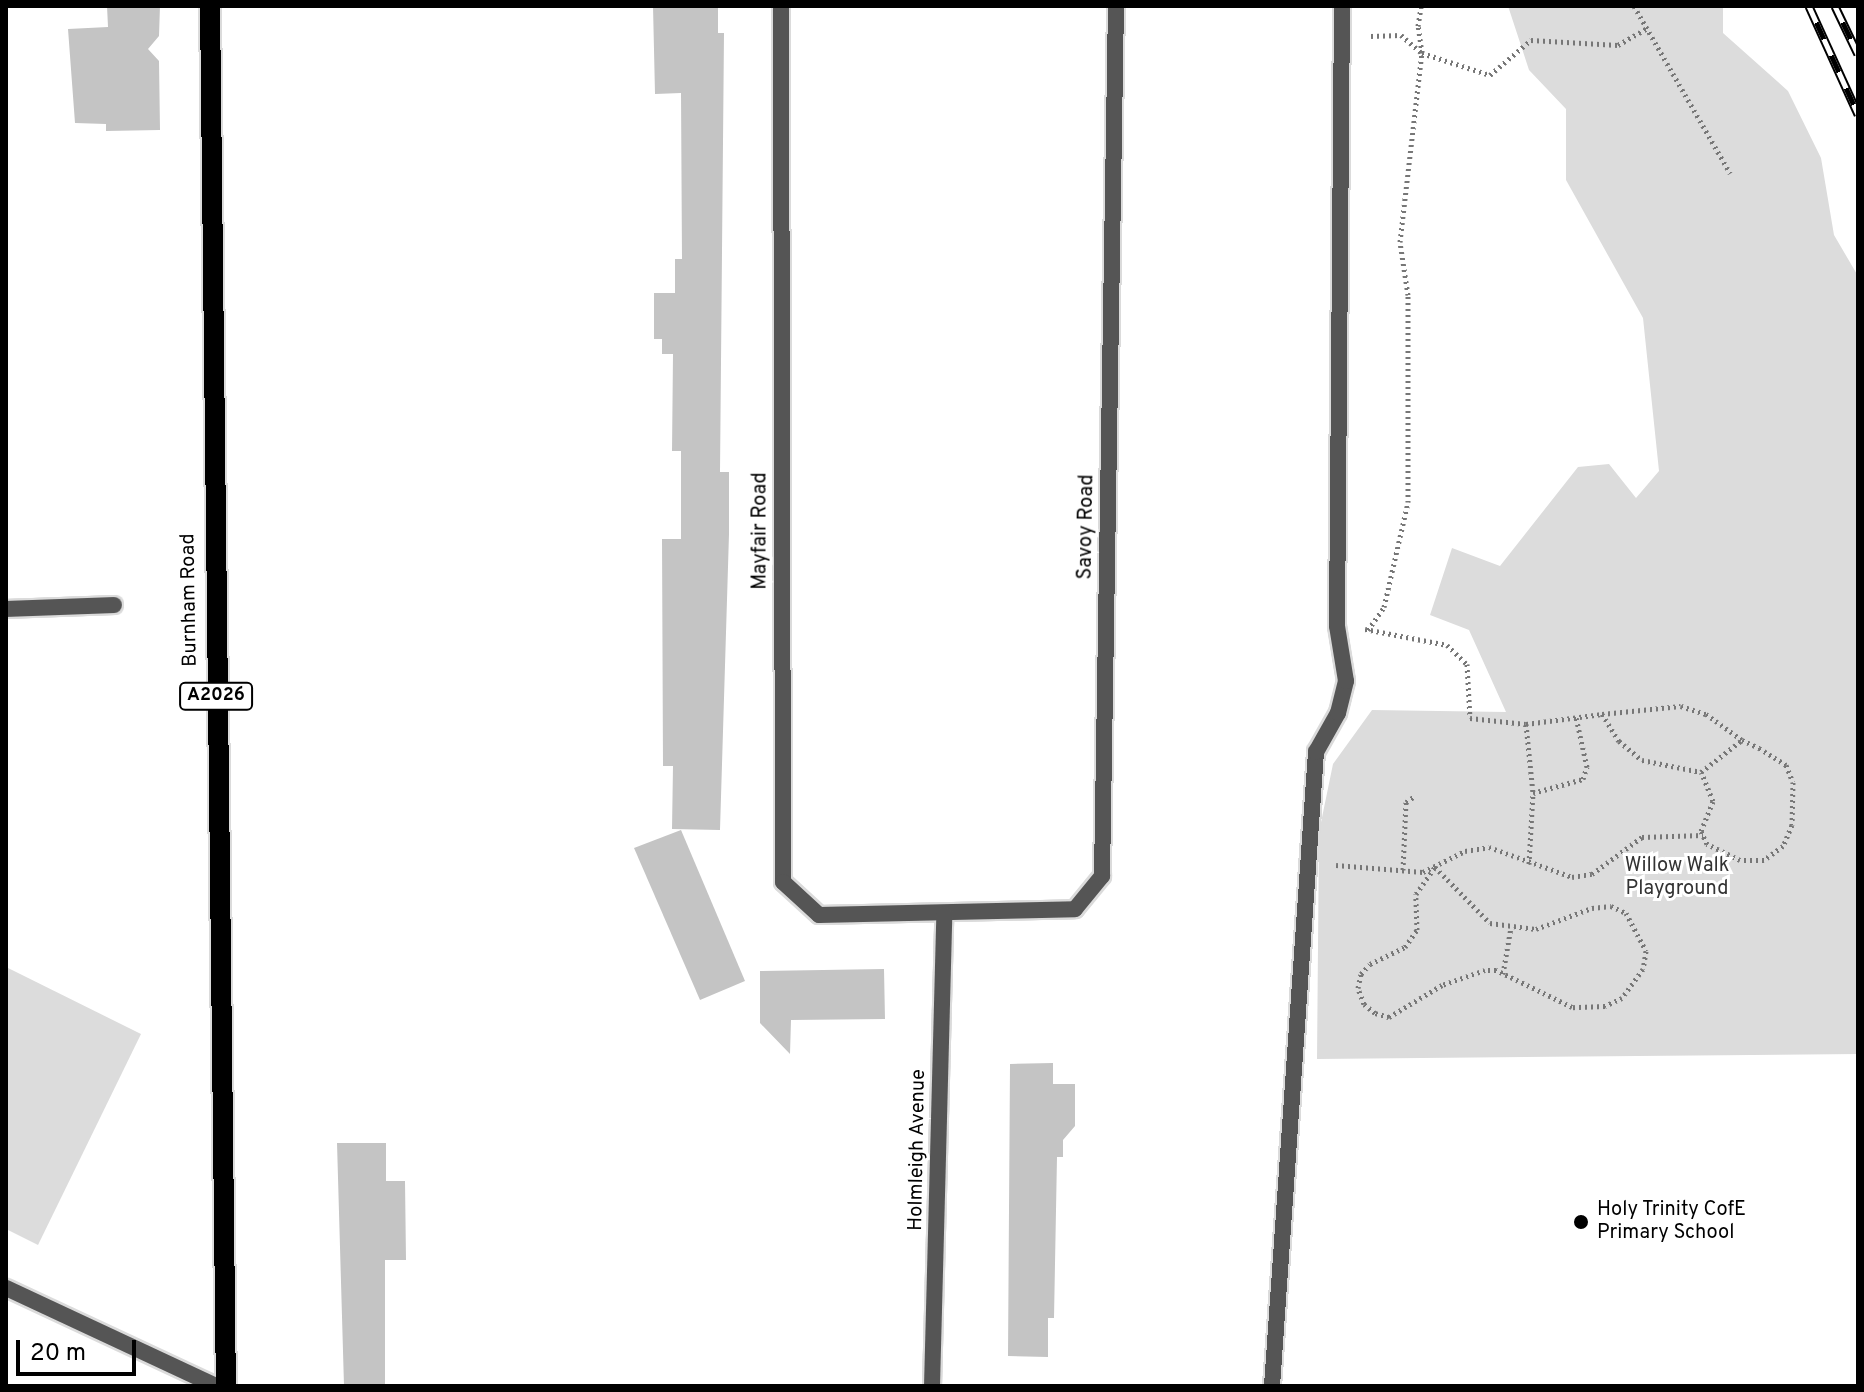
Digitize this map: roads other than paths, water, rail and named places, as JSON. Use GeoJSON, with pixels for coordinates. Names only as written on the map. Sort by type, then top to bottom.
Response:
{"type":"FeatureCollection","features":[{"type":"Feature","properties":{"kind":"main road","name":"Burnham Road"},"geometry":{"type":"LineString","coordinates":[[210,6],[226,1386]]}},
{"type":"Feature","properties":{"kind":"street","name":"Mayfair Road"},"geometry":{"type":"LineString","coordinates":[[781,6],[783,882],[819,915],[944,914]]}},
{"type":"Feature","properties":{"kind":"street","name":"Savoy Road"},"geometry":{"type":"LineString","coordinates":[[944,914],[1075,909],[1102,876],[1116,6]]}},
{"type":"Feature","properties":{"kind":"street"},"geometry":{"type":"LineString","coordinates":[[1272,1386],[1316,752],[1338,713],[1346,681],[1337,626],[1342,6]]}},
{"type":"Feature","properties":{"kind":"street"},"geometry":{"type":"LineString","coordinates":[[6,609],[114,605]]}},
{"type":"Feature","properties":{"kind":"street","name":"Holmleigh Avenue"},"geometry":{"type":"LineString","coordinates":[[932,1386],[944,914]]}},
{"type":"Feature","properties":{"kind":"street"},"geometry":{"type":"LineString","coordinates":[[6,1288],[216,1386]]}},
{"type":"Feature","properties":{"kind":"railway"},"geometry":{"type":"LineString","coordinates":[[1809,6],[1858,114]]}},
{"type":"Feature","properties":{"kind":"railway"},"geometry":{"type":"LineString","coordinates":[[1835,6],[1858,54]]}},
{"type":"Feature","properties":{"kind":"place","name":"Holy Trinity CofE Primary School"},"geometry":{"type":"Point","coordinates":[1581,1222]}},
{"type":"Feature","properties":{"kind":"park label","name":"Willow Walk Playground"},"geometry":{"type":"Point","coordinates":[1677,878]}}]}
